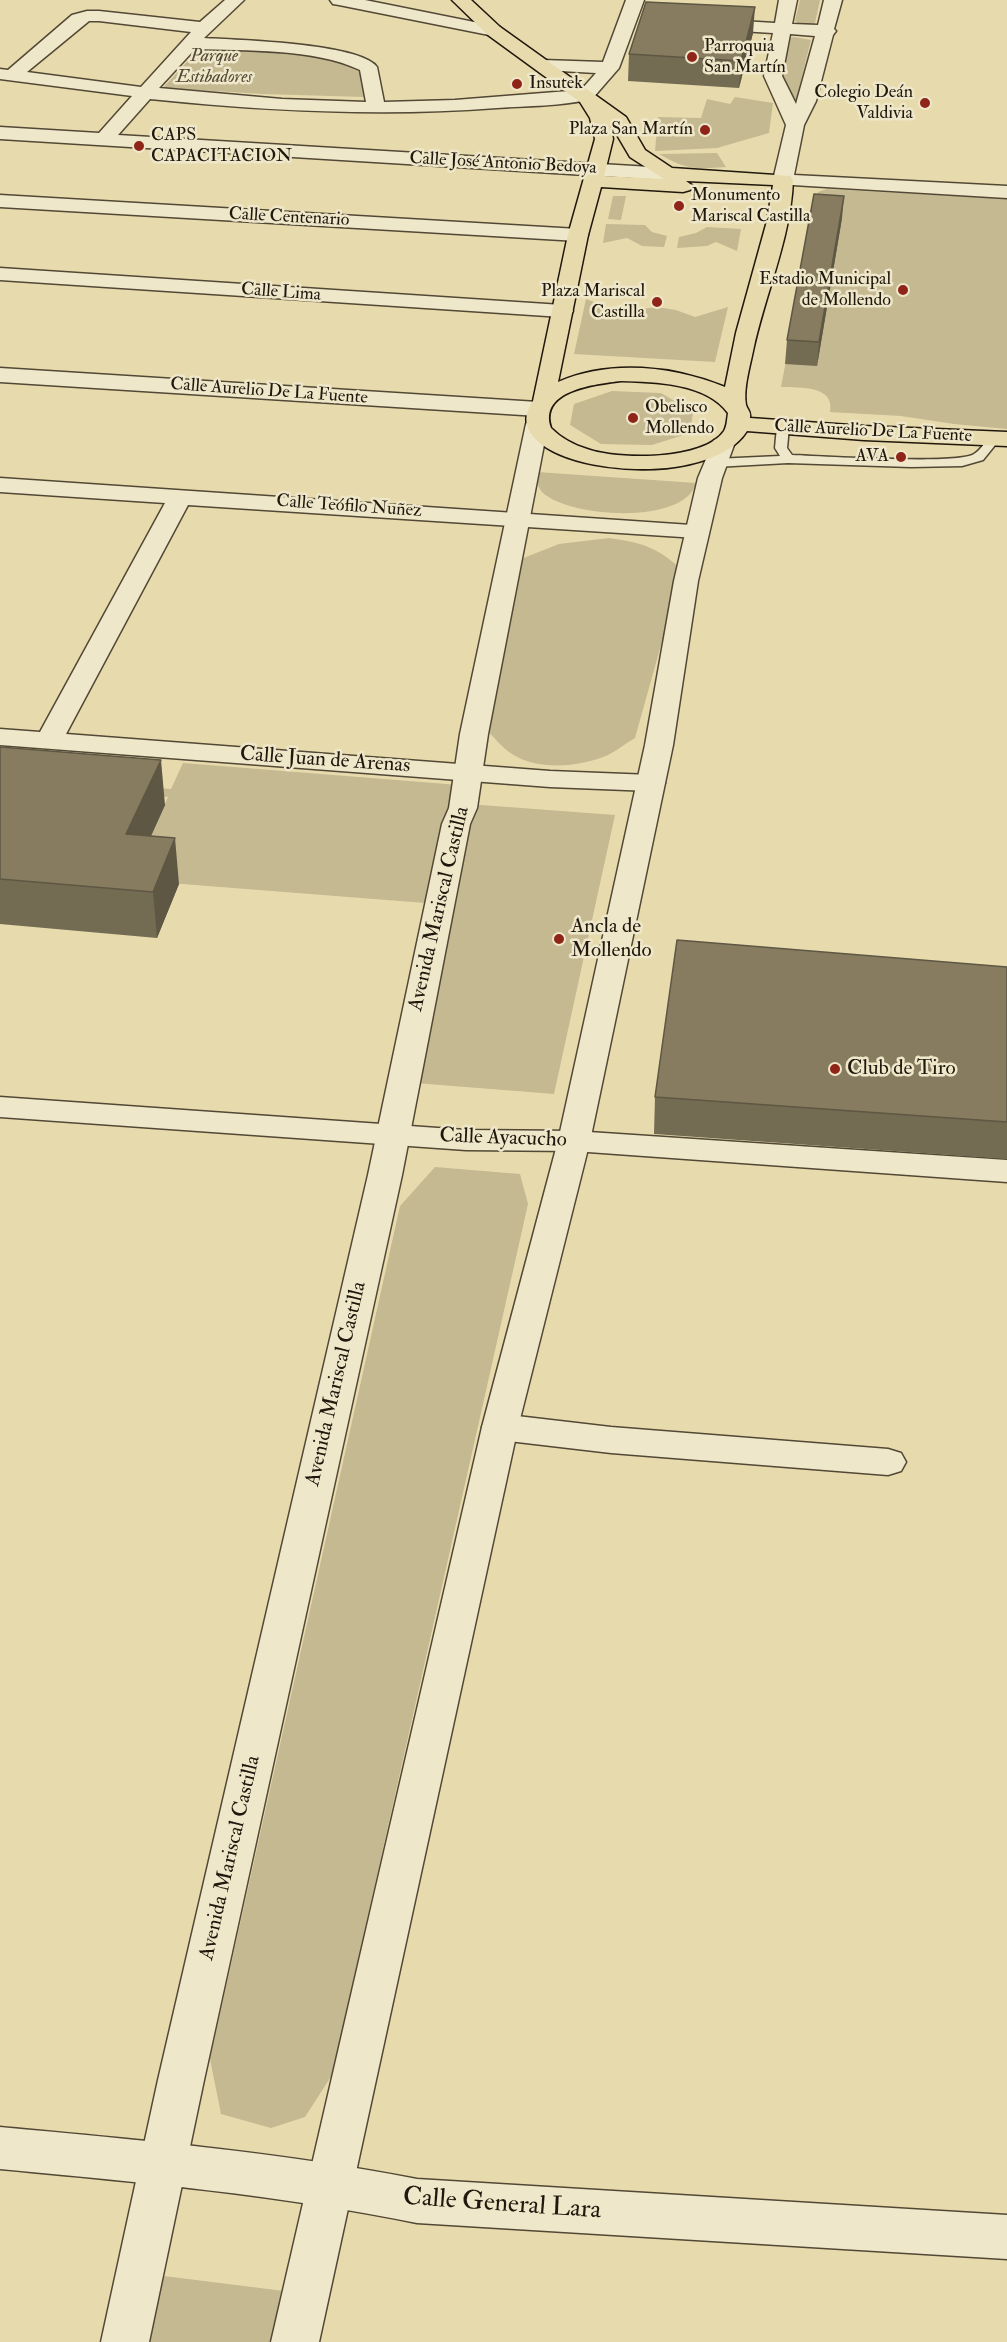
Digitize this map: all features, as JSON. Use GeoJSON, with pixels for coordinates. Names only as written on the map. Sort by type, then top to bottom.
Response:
{"type":"FeatureCollection","features":[{"type":"Feature","properties":{"kind":"main road"},"geometry":{"type":"LineString","coordinates":[[461,0],[494,31],[585,95],[619,122],[637,153],[667,174]]}},
{"type":"Feature","properties":{"kind":"main road","name":"Avenida Mariscal Castilla"},"geometry":{"type":"LineString","coordinates":[[539,411],[578,236],[604,139],[599,118],[585,95]]}},
{"type":"Feature","properties":{"kind":"main road","name":"Calle José Antonio Bedoya"},"geometry":{"type":"LineString","coordinates":[[667,174],[783,185]]}},
{"type":"Feature","properties":{"kind":"main road"},"geometry":{"type":"LineString","coordinates":[[594,175],[783,185],[780,214],[747,333],[728,435],[710,451],[672,461],[642,463],[610,461],[565,448],[545,435],[539,411],[574,383],[596,377],[644,374],[693,382],[711,389],[728,435]]}},
{"type":"Feature","properties":{"kind":"main road","name":"Calle Aurelio De La Fuente"},"geometry":{"type":"LineString","coordinates":[[728,435],[783,427],[1000,439]]}},
{"type":"Feature","properties":{"kind":"street"},"geometry":{"type":"LineString","coordinates":[[103,140],[189,43],[235,0]]}},
{"type":"Feature","properties":{"kind":"street"},"geometry":{"type":"LineString","coordinates":[[339,0],[494,31]]}},
{"type":"Feature","properties":{"kind":"street"},"geometry":{"type":"LineString","coordinates":[[6,75],[144,93],[376,108],[481,104],[585,95],[610,68],[634,21],[635,0]]}},
{"type":"Feature","properties":{"kind":"street"},"geometry":{"type":"LineString","coordinates":[[788,0],[773,76],[795,125]]}},
{"type":"Feature","properties":{"kind":"street"},"geometry":{"type":"LineString","coordinates":[[783,185],[795,125],[807,101],[827,31],[833,0]]}},
{"type":"Feature","properties":{"kind":"street"},"geometry":{"type":"LineString","coordinates":[[6,75],[82,16],[204,28]]}},
{"type":"Feature","properties":{"kind":"street"},"geometry":{"type":"LineString","coordinates":[[687,23],[827,31]]}},
{"type":"Feature","properties":{"kind":"street"},"geometry":{"type":"LineString","coordinates":[[189,43],[267,48],[333,56],[363,63],[368,67],[376,108]]}},
{"type":"Feature","properties":{"kind":"street"},"geometry":{"type":"LineString","coordinates":[[543,65],[610,68]]}},
{"type":"Feature","properties":{"kind":"street","name":"Calle José Antonio Bedoya"},"geometry":{"type":"LineString","coordinates":[[0,133],[594,175],[667,174]]}},
{"type":"Feature","properties":{"kind":"street","name":"Calle José Antonio Bedoya"},"geometry":{"type":"LineString","coordinates":[[783,185],[1007,192]]}},
{"type":"Feature","properties":{"kind":"street","name":"Calle Centenario"},"geometry":{"type":"LineString","coordinates":[[0,201],[578,236]]}},
{"type":"Feature","properties":{"kind":"street","name":"Calle Lima"},"geometry":{"type":"LineString","coordinates":[[0,274],[562,311]]}},
{"type":"Feature","properties":{"kind":"street","name":"Calle Aurelio De La Fuente"},"geometry":{"type":"LineString","coordinates":[[0,375],[539,411]]}},
{"type":"Feature","properties":{"kind":"street","name":"Avenida Mariscal Castilla"},"geometry":{"type":"LineString","coordinates":[[125,2342],[183,2068],[393,1134],[456,824],[463,808],[474,734],[539,411]]}},
{"type":"Feature","properties":{"kind":"street"},"geometry":{"type":"LineString","coordinates":[[295,2342],[500,1427],[574,1141],[651,783],[686,581],[697,531],[728,435]]}},
{"type":"Feature","properties":{"kind":"street","name":"Calle Teófilo Nuñez"},"geometry":{"type":"LineString","coordinates":[[0,485],[697,531]]}},
{"type":"Feature","properties":{"kind":"street"},"geometry":{"type":"LineString","coordinates":[[49,741],[180,497]]}},
{"type":"Feature","properties":{"kind":"street","name":"Calle Juan de Arenas"},"geometry":{"type":"LineString","coordinates":[[0,737],[550,779],[651,783]]}},
{"type":"Feature","properties":{"kind":"street","name":"Calle Ayacucho"},"geometry":{"type":"LineString","coordinates":[[0,1107],[466,1140],[574,1141],[1007,1171]]}},
{"type":"Feature","properties":{"kind":"street"},"geometry":{"type":"LineString","coordinates":[[500,1427],[611,1440],[888,1462]]}},
{"type":"Feature","properties":{"kind":"street","name":"Calle General Lara"},"geometry":{"type":"LineString","coordinates":[[0,2148],[164,2163],[332,2184],[417,2201],[1007,2237]]}},
{"type":"Feature","properties":{"kind":"lane"},"geometry":{"type":"LineString","coordinates":[[783,427],[782,448],[788,459]]}},
{"type":"Feature","properties":{"kind":"lane"},"geometry":{"type":"LineString","coordinates":[[728,435],[788,459],[911,463],[962,462],[979,457],[1000,439]]}},
{"type":"Feature","properties":{"kind":"green space"},"geometry":{"type":"Polygon","coordinates":[[[800,0],[820,0],[815,23],[804,25],[795,21],[800,0]]]}},
{"type":"Feature","properties":{"kind":"green space"},"geometry":{"type":"Polygon","coordinates":[[[788,38],[811,40],[796,100],[781,75],[788,38]]]}},
{"type":"Feature","properties":{"kind":"green space","name":"Parque Estibadores"},"geometry":{"type":"Polygon","coordinates":[[[204,43],[305,52],[363,64],[364,97],[163,88],[204,43]]]}},
{"type":"Feature","properties":{"kind":"green space"},"geometry":{"type":"Polygon","coordinates":[[[735,97],[773,103],[769,133],[717,148],[655,151],[658,117],[701,118],[707,99],[730,104],[735,97]]]}},
{"type":"Feature","properties":{"kind":"green space"},"geometry":{"type":"Polygon","coordinates":[[[717,153],[726,167],[691,167],[659,154],[717,153]]]}},
{"type":"Feature","properties":{"kind":"green space","name":"Estadio Municipal de Mollendo"},"geometry":{"type":"Polygon","coordinates":[[[827,189],[1007,199],[1007,429],[901,416],[830,412],[830,403],[822,392],[806,388],[781,387],[818,192],[827,189]]]}},
{"type":"Feature","properties":{"kind":"green space"},"geometry":{"type":"Polygon","coordinates":[[[613,196],[626,196],[621,220],[608,219],[613,196]]]}},
{"type":"Feature","properties":{"kind":"green space"},"geometry":{"type":"Polygon","coordinates":[[[606,224],[645,225],[652,232],[667,236],[664,247],[642,246],[627,238],[603,243],[606,224]]]}},
{"type":"Feature","properties":{"kind":"green space"},"geometry":{"type":"Polygon","coordinates":[[[707,227],[741,229],[737,251],[716,242],[707,246],[677,248],[679,237],[696,233],[707,227]]]}},
{"type":"Feature","properties":{"kind":"green space"},"geometry":{"type":"Polygon","coordinates":[[[586,299],[619,312],[657,307],[676,310],[695,317],[728,307],[715,362],[574,354],[586,299]]]}},
{"type":"Feature","properties":{"kind":"green space"},"geometry":{"type":"Polygon","coordinates":[[[612,391],[661,393],[693,412],[690,433],[652,445],[601,444],[570,425],[574,404],[612,391]]]}},
{"type":"Feature","properties":{"kind":"green space"},"geometry":{"type":"Polygon","coordinates":[[[537,472],[696,483],[687,497],[671,506],[650,511],[601,512],[577,508],[543,493],[538,486],[537,472]]]}},
{"type":"Feature","properties":{"kind":"green space"},"geometry":{"type":"Polygon","coordinates":[[[609,538],[648,547],[682,570],[635,738],[608,755],[585,762],[547,765],[522,759],[504,748],[485,728],[521,559],[559,544],[609,538]]]}},
{"type":"Feature","properties":{"kind":"green space"},"geometry":{"type":"Polygon","coordinates":[[[183,763],[459,785],[425,903],[131,880],[168,797],[0,783],[0,775],[171,789],[183,763]]]}},
{"type":"Feature","properties":{"kind":"green space"},"geometry":{"type":"Polygon","coordinates":[[[468,804],[615,815],[554,1094],[415,1083],[468,804]]]}},
{"type":"Feature","properties":{"kind":"green space"},"geometry":{"type":"Polygon","coordinates":[[[435,1167],[520,1174],[528,1204],[332,2075],[305,2117],[271,2128],[221,2114],[210,2059],[400,1206],[435,1167]]]}},
{"type":"Feature","properties":{"kind":"green space"},"geometry":{"type":"Polygon","coordinates":[[[156,2275],[292,2292],[281,2342],[141,2342],[156,2275]]]}},
{"type":"Feature","properties":{"kind":"building"},"geometry":{"type":"Polygon","coordinates":[[[646,2],[755,7],[741,61],[629,54],[646,2]]]}},
{"type":"Feature","properties":{"kind":"building"},"geometry":{"type":"Polygon","coordinates":[[[814,194],[844,196],[819,342],[787,340],[814,194]]]}},
{"type":"Feature","properties":{"kind":"building"},"geometry":{"type":"Polygon","coordinates":[[[0,747],[161,760],[126,834],[175,838],[153,892],[0,879],[0,747]]]}},
{"type":"Feature","properties":{"kind":"building","name":"Club de Tiro"},"geometry":{"type":"Polygon","coordinates":[[[677,940],[1007,967],[1007,1122],[655,1097],[677,940]]]}},
{"type":"Feature","properties":{"kind":"place","name":"Parroquia San Martín"},"geometry":{"type":"Point","coordinates":[692,57]}},
{"type":"Feature","properties":{"kind":"place","name":"Insutek"},"geometry":{"type":"Point","coordinates":[517,84]}},
{"type":"Feature","properties":{"kind":"place","name":"Colegio Deán Valdivia"},"geometry":{"type":"Point","coordinates":[925,103]}},
{"type":"Feature","properties":{"kind":"place","name":"Plaza San Martín"},"geometry":{"type":"Point","coordinates":[705,130]}},
{"type":"Feature","properties":{"kind":"place","name":"CAPS CAPACITACION"},"geometry":{"type":"Point","coordinates":[139,146]}},
{"type":"Feature","properties":{"kind":"place","name":"Monumento Mariscal Castilla"},"geometry":{"type":"Point","coordinates":[679,206]}},
{"type":"Feature","properties":{"kind":"place","name":"Estadio Municipal de Mollendo"},"geometry":{"type":"Point","coordinates":[903,290]}},
{"type":"Feature","properties":{"kind":"place","name":"Plaza Mariscal Castilla"},"geometry":{"type":"Point","coordinates":[657,302]}},
{"type":"Feature","properties":{"kind":"place","name":"Obelisco Mollendo"},"geometry":{"type":"Point","coordinates":[633,418]}},
{"type":"Feature","properties":{"kind":"place","name":"AVA"},"geometry":{"type":"Point","coordinates":[901,457]}},
{"type":"Feature","properties":{"kind":"place","name":"Ancla de Mollendo"},"geometry":{"type":"Point","coordinates":[559,939]}},
{"type":"Feature","properties":{"kind":"place","name":"Club de Tiro"},"geometry":{"type":"Point","coordinates":[835,1069]}}]}
